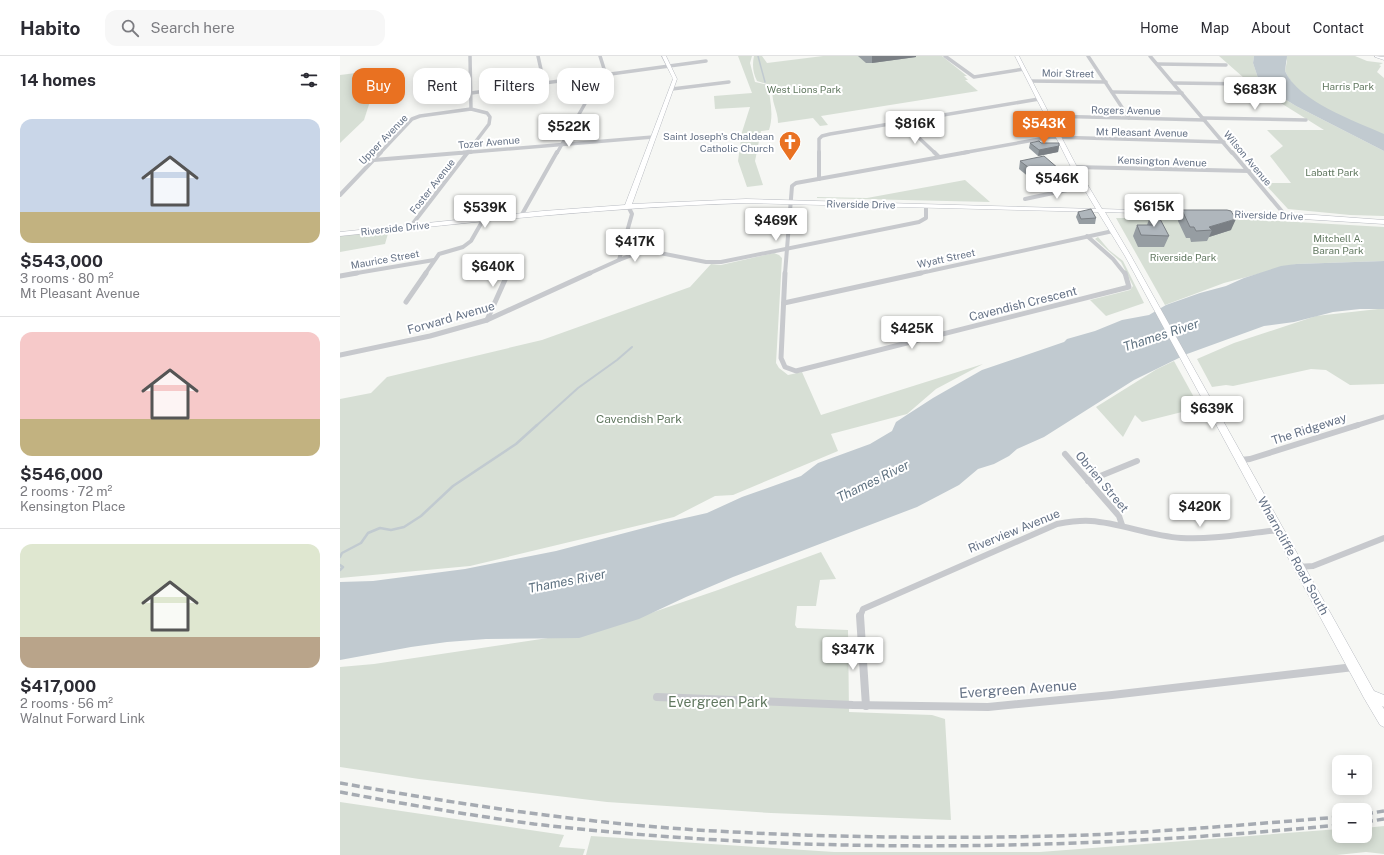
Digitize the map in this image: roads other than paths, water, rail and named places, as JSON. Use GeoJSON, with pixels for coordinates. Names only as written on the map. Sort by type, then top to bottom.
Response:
{"type":"FeatureCollection","features":[{"type":"Feature","properties":{"kind":"main road"},"geometry":{"type":"LineString","coordinates":[[628,206],[675,79],[664,56]]}},
{"type":"Feature","properties":{"kind":"main road","name":"Wharncliffe Road South"},"geometry":{"type":"LineString","coordinates":[[1017,56],[1074,166],[1101,210],[1202,390],[1384,721]]}},
{"type":"Feature","properties":{"kind":"main road"},"geometry":{"type":"LineString","coordinates":[[1377,56],[1384,59]]}},
{"type":"Feature","properties":{"kind":"main road","name":"Riverside Drive"},"geometry":{"type":"LineString","coordinates":[[340,234],[411,226],[687,202],[790,202],[1202,213]]}},
{"type":"Feature","properties":{"kind":"main road","name":"Riverside Drive"},"geometry":{"type":"LineString","coordinates":[[1217,213],[1363,219],[1384,222]]}},
{"type":"Feature","properties":{"kind":"main road"},"geometry":{"type":"LineString","coordinates":[[1363,219],[1384,219]]}},
{"type":"Feature","properties":{"kind":"main road"},"geometry":{"type":"LineString","coordinates":[[1368,694],[1384,701]]}},
{"type":"Feature","properties":{"kind":"street"},"geometry":{"type":"LineString","coordinates":[[470,56],[470,68]]}},
{"type":"Feature","properties":{"kind":"street"},"geometry":{"type":"LineString","coordinates":[[538,56],[541,68]]}},
{"type":"Feature","properties":{"kind":"street"},"geometry":{"type":"LineString","coordinates":[[600,56],[604,68]]}},
{"type":"Feature","properties":{"kind":"street"},"geometry":{"type":"LineString","coordinates":[[945,56],[974,77],[1024,69]]}},
{"type":"Feature","properties":{"kind":"street"},"geometry":{"type":"LineString","coordinates":[[1088,56],[1129,118]]}},
{"type":"Feature","properties":{"kind":"street","name":"Wilson Avenue"},"geometry":{"type":"LineString","coordinates":[[1150,56],[1285,215]]}},
{"type":"Feature","properties":{"kind":"street"},"geometry":{"type":"LineString","coordinates":[[614,74],[706,61]]}},
{"type":"Feature","properties":{"kind":"street"},"geometry":{"type":"LineString","coordinates":[[1157,64],[1226,65]]}},
{"type":"Feature","properties":{"kind":"street","name":"Moir Street"},"geometry":{"type":"LineString","coordinates":[[1030,81],[1106,82]]}},
{"type":"Feature","properties":{"kind":"street"},"geometry":{"type":"LineString","coordinates":[[672,88],[729,82]]}},
{"type":"Feature","properties":{"kind":"street"},"geometry":{"type":"LineString","coordinates":[[1174,83],[1248,84]]}},
{"type":"Feature","properties":{"kind":"street"},"geometry":{"type":"LineString","coordinates":[[471,93],[479,92]]}},
{"type":"Feature","properties":{"kind":"street"},"geometry":{"type":"LineString","coordinates":[[1112,92],[1182,93]]}},
{"type":"Feature","properties":{"kind":"street"},"geometry":{"type":"LineString","coordinates":[[819,179],[819,139],[822,136],[1039,99]]}},
{"type":"Feature","properties":{"kind":"street"},"geometry":{"type":"LineString","coordinates":[[471,104],[471,109]]}},
{"type":"Feature","properties":{"kind":"street"},"geometry":{"type":"LineString","coordinates":[[521,216],[585,104]]}},
{"type":"Feature","properties":{"kind":"street","name":"Foster Avenue"},"geometry":{"type":"LineString","coordinates":[[411,226],[489,124],[490,117],[487,113],[471,109]]}},
{"type":"Feature","properties":{"kind":"street","name":"Upper Avenue"},"geometry":{"type":"LineString","coordinates":[[340,195],[412,119],[420,116],[471,109]]}},
{"type":"Feature","properties":{"kind":"street","name":"Rogers Avenue"},"geometry":{"type":"LineString","coordinates":[[1048,116],[1306,120]]}},
{"type":"Feature","properties":{"kind":"street"},"geometry":{"type":"LineString","coordinates":[[902,122],[939,157]]}},
{"type":"Feature","properties":{"kind":"street","name":"Tozer Avenue"},"geometry":{"type":"LineString","coordinates":[[374,160],[653,137]]}},
{"type":"Feature","properties":{"kind":"street","name":"Mt Pleasant Avenue"},"geometry":{"type":"LineString","coordinates":[[790,202],[792,186],[796,183],[1034,139],[1059,137],[1224,142]]}},
{"type":"Feature","properties":{"kind":"street","name":"Kensington Avenue"},"geometry":{"type":"LineString","coordinates":[[1074,166],[1249,171]]}},
{"type":"Feature","properties":{"kind":"street"},"geometry":{"type":"LineString","coordinates":[[1025,199],[1086,186]]}},
{"type":"Feature","properties":{"kind":"street","name":"Cavendish Crescent"},"geometry":{"type":"LineString","coordinates":[[790,202],[786,248],[781,358],[785,367],[796,371],[1128,287],[1128,282],[1118,263],[1087,236]]}},
{"type":"Feature","properties":{"kind":"street"},"geometry":{"type":"LineString","coordinates":[[619,260],[632,214],[628,206]]}},
{"type":"Feature","properties":{"kind":"street"},"geometry":{"type":"LineString","coordinates":[[624,246],[706,262],[721,262],[919,222],[926,218],[926,206]]}},
{"type":"Feature","properties":{"kind":"street"},"geometry":{"type":"LineString","coordinates":[[406,302],[439,254],[466,247],[472,242],[483,220]]}},
{"type":"Feature","properties":{"kind":"street","name":"Wyatt Street"},"geometry":{"type":"LineString","coordinates":[[784,304],[1113,231]]}},
{"type":"Feature","properties":{"kind":"street","name":"Forward Avenue"},"geometry":{"type":"LineString","coordinates":[[340,355],[430,336],[487,320],[619,260],[645,250]]}},
{"type":"Feature","properties":{"kind":"street","name":"Maurice Street"},"geometry":{"type":"LineString","coordinates":[[340,276],[434,260]]}},
{"type":"Feature","properties":{"kind":"street"},"geometry":{"type":"LineString","coordinates":[[487,320],[514,263]]}},
{"type":"Feature","properties":{"kind":"street","name":"The Ridgeway"},"geometry":{"type":"LineString","coordinates":[[1240,460],[1250,460],[1384,417]]}},
{"type":"Feature","properties":{"kind":"street","name":"Obrien Street"},"geometry":{"type":"LineString","coordinates":[[1065,454],[1119,516],[1122,525]]}},
{"type":"Feature","properties":{"kind":"street"},"geometry":{"type":"LineString","coordinates":[[1088,481],[1136,461]]}},
{"type":"Feature","properties":{"kind":"street","name":"Riverview Avenue"},"geometry":{"type":"LineString","coordinates":[[866,706],[860,621],[860,612],[863,608],[1057,524],[1080,520],[1109,522],[1163,536],[1188,538],[1279,530]]}},
{"type":"Feature","properties":{"kind":"street"},"geometry":{"type":"LineString","coordinates":[[1298,567],[1313,566],[1384,538]]}},
{"type":"Feature","properties":{"kind":"street","name":"Evergreen Avenue"},"geometry":{"type":"LineString","coordinates":[[657,698],[866,706],[988,708],[1354,667]]}},
{"type":"Feature","properties":{"kind":"water"},"geometry":{"type":"Polygon","coordinates":[[[1254,56],[1287,56],[1285,71],[1292,82],[1302,92],[1328,109],[1384,134],[1384,151],[1296,106],[1265,87],[1259,81],[1253,63],[1254,56]]]}},
{"type":"Feature","properties":{"kind":"water","name":"Thames River"},"geometry":{"type":"Polygon","coordinates":[[[1384,261],[1384,309],[1360,309],[1333,312],[1294,322],[1264,326],[1187,354],[1134,380],[1044,437],[1017,449],[1009,456],[994,464],[978,469],[959,485],[917,507],[733,577],[639,619],[579,638],[486,639],[447,642],[340,660],[340,582],[373,581],[465,569],[556,551],[707,513],[742,497],[801,476],[818,463],[870,444],[892,431],[896,422],[899,420],[933,398],[982,370],[1064,342],[1067,339],[1095,331],[1122,320],[1149,315],[1166,305],[1226,286],[1244,278],[1281,266],[1296,264],[1384,261]]]}},
{"type":"Feature","properties":{"kind":"waterway"},"geometry":{"type":"LineString","coordinates":[[758,56],[765,82]]}},
{"type":"Feature","properties":{"kind":"waterway"},"geometry":{"type":"LineString","coordinates":[[536,426],[578,388],[617,360],[632,347]]}},
{"type":"Feature","properties":{"kind":"waterway"},"geometry":{"type":"LineString","coordinates":[[340,557],[342,553],[361,543],[368,533],[380,528],[391,530],[404,527],[421,516],[453,486],[516,444],[537,425]]}},
{"type":"Feature","properties":{"kind":"waterway"},"geometry":{"type":"LineString","coordinates":[[340,565],[343,567],[340,570]]}},
{"type":"Feature","properties":{"kind":"railway"},"geometry":{"type":"LineString","coordinates":[[340,783],[433,799],[574,819],[668,828],[808,835],[948,837],[1088,835],[1332,818]]}},
{"type":"Feature","properties":{"kind":"railway"},"geometry":{"type":"LineString","coordinates":[[340,792],[534,824],[634,834],[735,841],[835,845],[936,846],[1037,844],[1238,834],[1332,826]]}},
{"type":"Feature","properties":{"kind":"railway"},"geometry":{"type":"LineString","coordinates":[[1372,813],[1384,811]]}},
{"type":"Feature","properties":{"kind":"railway"},"geometry":{"type":"LineString","coordinates":[[1372,821],[1384,819]]}},
{"type":"Feature","properties":{"kind":"place","name":"Saint Joseph's Chaldean Catholic Church"},"geometry":{"type":"Point","coordinates":[790,162]}},
{"type":"Feature","properties":{"kind":"park label","name":"Harris Park"},"geometry":{"type":"Point","coordinates":[1348,86]}},
{"type":"Feature","properties":{"kind":"park label","name":"West Lions Park"},"geometry":{"type":"Point","coordinates":[804,89]}},
{"type":"Feature","properties":{"kind":"park label","name":"Labatt Park"},"geometry":{"type":"Point","coordinates":[1332,172]}},
{"type":"Feature","properties":{"kind":"park label","name":"Mitchell A. Baran Park"},"geometry":{"type":"Point","coordinates":[1338,244]}},
{"type":"Feature","properties":{"kind":"park label","name":"Riverside Park"},"geometry":{"type":"Point","coordinates":[1183,257]}},
{"type":"Feature","properties":{"kind":"park label","name":"Cavendish Park"},"geometry":{"type":"Point","coordinates":[639,419]}},
{"type":"Feature","properties":{"kind":"park label","name":"Evergreen Park"},"geometry":{"type":"Point","coordinates":[718,702]}}]}
